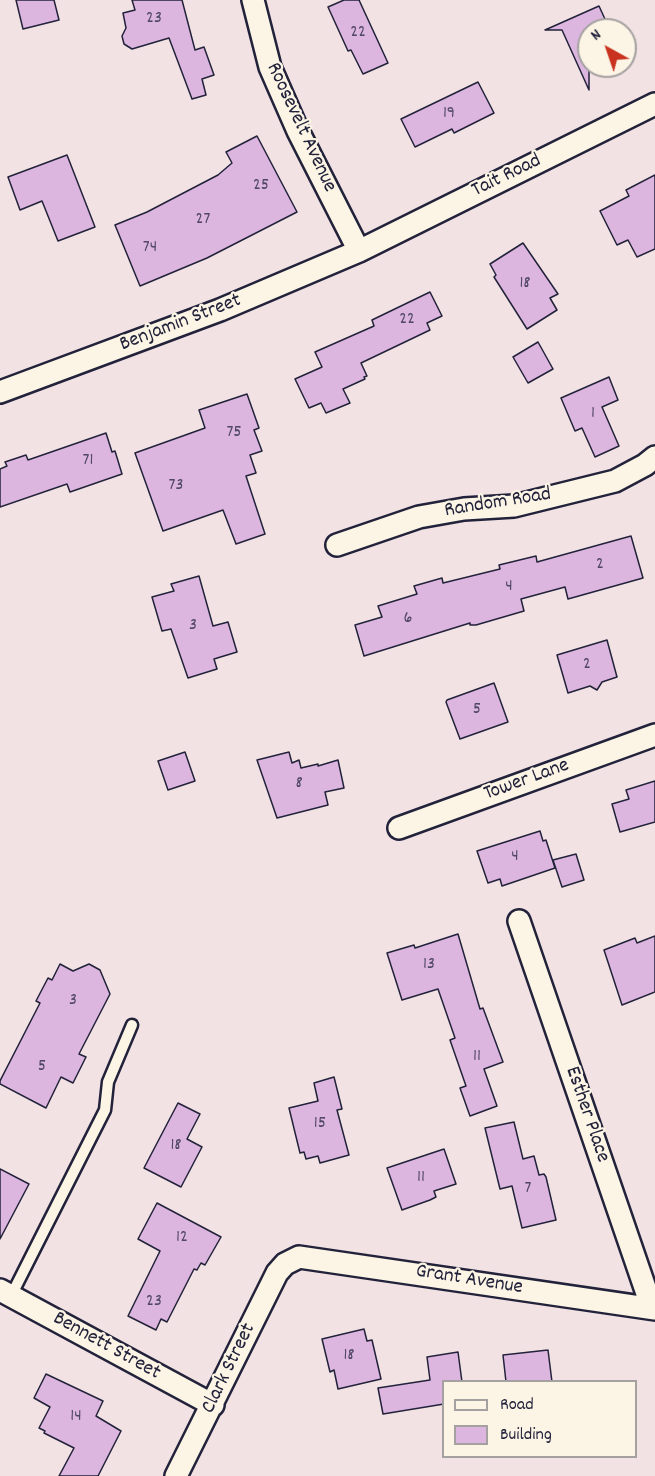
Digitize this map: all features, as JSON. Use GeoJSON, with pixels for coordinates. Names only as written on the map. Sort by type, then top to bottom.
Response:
{"type":"FeatureCollection","features":[{"type":"Feature","properties":{"kind":"street","name":"Roosevelt Avenue"},"geometry":{"type":"LineString","coordinates":[[253,0],[270,67],[298,131],[359,251]]}},
{"type":"Feature","properties":{"kind":"street","name":"Tait Road"},"geometry":{"type":"LineString","coordinates":[[359,251],[655,104]]}},
{"type":"Feature","properties":{"kind":"street","name":"Benjamin Street"},"geometry":{"type":"LineString","coordinates":[[0,392],[220,310],[359,251]]}},
{"type":"Feature","properties":{"kind":"street","name":"Random Road"},"geometry":{"type":"LineString","coordinates":[[337,545],[419,517],[464,509],[514,506],[615,481],[655,457]]}},
{"type":"Feature","properties":{"kind":"street","name":"Tower Lane"},"geometry":{"type":"LineString","coordinates":[[399,828],[655,735]]}},
{"type":"Feature","properties":{"kind":"street","name":"Esther Place"},"geometry":{"type":"LineString","coordinates":[[519,921],[653,1309]]}},
{"type":"Feature","properties":{"kind":"street","name":"Grant Avenue"},"geometry":{"type":"LineString","coordinates":[[285,1264],[299,1257],[310,1257],[653,1309]]}},
{"type":"Feature","properties":{"kind":"street","name":"Clark Street"},"geometry":{"type":"LineString","coordinates":[[176,1476],[277,1274],[285,1264]]}},
{"type":"Feature","properties":{"kind":"street","name":"Bennett Street"},"geometry":{"type":"LineString","coordinates":[[5,1293],[213,1405]]}},
{"type":"Feature","properties":{"kind":"lane"},"geometry":{"type":"LineString","coordinates":[[5,1293],[105,1110],[108,1082],[132,1025]]}},
{"type":"Feature","properties":{"kind":"building"},"geometry":{"type":"Polygon","coordinates":[[[16,0],[54,0],[59,20],[23,29],[16,0]]]}},
{"type":"Feature","properties":{"kind":"building"},"geometry":{"type":"Polygon","coordinates":[[[132,0],[182,0],[195,50],[204,47],[214,75],[202,79],[206,95],[192,99],[169,38],[132,49],[124,44],[122,36],[126,28],[123,13],[135,10],[132,0]]]}},
{"type":"Feature","properties":{"kind":"building"},"geometry":{"type":"Polygon","coordinates":[[[344,0],[359,0],[388,63],[363,74],[351,50],[348,51],[328,7],[344,0]]]}},
{"type":"Feature","properties":{"kind":"building"},"geometry":{"type":"Polygon","coordinates":[[[599,6],[604,18],[577,18],[577,63],[562,30],[545,30],[599,6]]]}},
{"type":"Feature","properties":{"kind":"building"},"geometry":{"type":"Polygon","coordinates":[[[584,78],[589,78],[589,90],[584,78]]]}},
{"type":"Feature","properties":{"kind":"building"},"geometry":{"type":"Polygon","coordinates":[[[478,82],[494,113],[454,133],[452,129],[415,147],[401,119],[478,82]]]}},
{"type":"Feature","properties":{"kind":"building"},"geometry":{"type":"Polygon","coordinates":[[[257,136],[297,212],[207,258],[140,286],[115,225],[147,212],[218,175],[232,163],[226,152],[257,136]]]}},
{"type":"Feature","properties":{"kind":"building"},"geometry":{"type":"Polygon","coordinates":[[[67,155],[95,227],[58,241],[42,201],[20,210],[8,177],[67,155]]]}},
{"type":"Feature","properties":{"kind":"building"},"geometry":{"type":"Polygon","coordinates":[[[655,175],[655,249],[637,257],[628,240],[617,245],[600,211],[629,196],[626,190],[655,175]]]}},
{"type":"Feature","properties":{"kind":"building"},"geometry":{"type":"Polygon","coordinates":[[[523,243],[558,294],[550,298],[557,310],[527,329],[494,277],[496,275],[490,264],[523,243]]]}},
{"type":"Feature","properties":{"kind":"building"},"geometry":{"type":"Polygon","coordinates":[[[430,292],[442,316],[427,323],[430,330],[361,363],[367,376],[364,377],[365,379],[343,389],[350,403],[326,413],[321,403],[309,408],[295,379],[322,367],[315,352],[374,326],[372,320],[430,292]]]}},
{"type":"Feature","properties":{"kind":"building"},"geometry":{"type":"Polygon","coordinates":[[[538,342],[553,369],[528,383],[513,357],[538,342]]]}},
{"type":"Feature","properties":{"kind":"building"},"geometry":{"type":"Polygon","coordinates":[[[609,377],[618,400],[602,407],[619,446],[595,457],[582,428],[575,431],[561,398],[609,377]]]}},
{"type":"Feature","properties":{"kind":"building"},"geometry":{"type":"Polygon","coordinates":[[[247,394],[259,428],[254,430],[262,451],[250,455],[256,473],[246,476],[265,534],[236,544],[223,510],[163,531],[135,453],[205,428],[199,410],[247,394]]]}},
{"type":"Feature","properties":{"kind":"building"},"geometry":{"type":"Polygon","coordinates":[[[106,433],[112,452],[115,451],[122,474],[70,492],[67,484],[0,507],[0,469],[7,466],[5,462],[26,455],[28,460],[106,433]]]}},
{"type":"Feature","properties":{"kind":"building"},"geometry":{"type":"Polygon","coordinates":[[[631,536],[643,578],[568,599],[565,587],[521,599],[524,611],[476,625],[470,625],[470,623],[364,656],[355,625],[382,617],[378,606],[417,594],[414,586],[442,578],[443,583],[500,569],[499,565],[536,556],[537,562],[631,536]]]}},
{"type":"Feature","properties":{"kind":"building"},"geometry":{"type":"Polygon","coordinates":[[[199,576],[213,626],[228,622],[237,652],[214,659],[217,669],[188,678],[171,629],[162,631],[152,597],[174,591],[171,584],[199,576]]]}},
{"type":"Feature","properties":{"kind":"building"},"geometry":{"type":"Polygon","coordinates":[[[607,640],[617,677],[602,682],[597,690],[590,686],[568,693],[557,655],[607,640]]]}},
{"type":"Feature","properties":{"kind":"building"},"geometry":{"type":"Polygon","coordinates":[[[494,683],[508,722],[460,739],[447,700],[494,683]]]}},
{"type":"Feature","properties":{"kind":"building"},"geometry":{"type":"Polygon","coordinates":[[[185,752],[195,781],[168,790],[158,761],[185,752]]]}},
{"type":"Feature","properties":{"kind":"building"},"geometry":{"type":"Polygon","coordinates":[[[289,752],[292,763],[299,760],[301,768],[338,760],[344,788],[325,792],[328,805],[277,818],[257,760],[289,752]]]}},
{"type":"Feature","properties":{"kind":"building"},"geometry":{"type":"Polygon","coordinates":[[[655,781],[655,822],[620,832],[612,804],[629,799],[626,790],[655,781]]]}},
{"type":"Feature","properties":{"kind":"building"},"geometry":{"type":"Polygon","coordinates":[[[540,831],[543,841],[546,840],[555,868],[502,886],[500,879],[488,883],[477,851],[540,831]]]}},
{"type":"Feature","properties":{"kind":"building"},"geometry":{"type":"Polygon","coordinates":[[[576,854],[584,880],[562,887],[553,860],[576,854]]]}},
{"type":"Feature","properties":{"kind":"building"},"geometry":{"type":"Polygon","coordinates":[[[458,934],[480,1009],[483,1008],[503,1062],[484,1069],[497,1106],[470,1116],[460,1088],[466,1086],[450,1040],[455,1038],[438,989],[402,1000],[387,953],[414,945],[415,948],[458,934]]]}},
{"type":"Feature","properties":{"kind":"building"},"geometry":{"type":"Polygon","coordinates":[[[655,936],[655,992],[622,1005],[604,950],[635,938],[637,943],[655,936]]]}},
{"type":"Feature","properties":{"kind":"building"},"geometry":{"type":"Polygon","coordinates":[[[60,964],[73,971],[89,964],[100,970],[110,994],[79,1054],[86,1057],[73,1083],[61,1077],[46,1108],[0,1084],[0,1081],[40,1003],[36,1001],[48,978],[52,980],[60,964]]]}},
{"type":"Feature","properties":{"kind":"building"},"geometry":{"type":"Polygon","coordinates":[[[334,1077],[342,1109],[337,1110],[349,1155],[320,1163],[318,1156],[306,1159],[304,1152],[300,1153],[289,1108],[318,1101],[314,1083],[334,1077]]]}},
{"type":"Feature","properties":{"kind":"building"},"geometry":{"type":"Polygon","coordinates":[[[178,1103],[200,1114],[187,1139],[202,1147],[181,1187],[144,1168],[178,1103]]]}},
{"type":"Feature","properties":{"kind":"building"},"geometry":{"type":"Polygon","coordinates":[[[514,1122],[523,1159],[534,1156],[539,1175],[544,1174],[546,1177],[556,1220],[522,1228],[512,1186],[500,1189],[485,1128],[514,1122]]]}},
{"type":"Feature","properties":{"kind":"building"},"geometry":{"type":"Polygon","coordinates":[[[444,1149],[456,1184],[434,1191],[436,1197],[402,1210],[387,1168],[444,1149]]]}},
{"type":"Feature","properties":{"kind":"building"},"geometry":{"type":"Polygon","coordinates":[[[0,1169],[29,1184],[0,1239],[0,1169]]]}},
{"type":"Feature","properties":{"kind":"building"},"geometry":{"type":"Polygon","coordinates":[[[157,1203],[221,1237],[205,1265],[201,1263],[197,1270],[194,1269],[167,1322],[161,1319],[156,1330],[128,1316],[160,1251],[138,1239],[157,1203]]]}},
{"type":"Feature","properties":{"kind":"building"},"geometry":{"type":"Polygon","coordinates":[[[364,1329],[367,1341],[372,1340],[381,1379],[338,1389],[334,1370],[330,1372],[322,1339],[364,1329]]]}},
{"type":"Feature","properties":{"kind":"building"},"geometry":{"type":"Polygon","coordinates":[[[548,1350],[552,1380],[506,1380],[503,1355],[548,1350]]]}},
{"type":"Feature","properties":{"kind":"building"},"geometry":{"type":"Polygon","coordinates":[[[458,1352],[462,1380],[442,1380],[442,1404],[383,1414],[378,1388],[430,1380],[427,1357],[458,1352]]]}},
{"type":"Feature","properties":{"kind":"building"},"geometry":{"type":"Polygon","coordinates":[[[46,1374],[103,1401],[96,1416],[121,1431],[98,1476],[59,1476],[74,1448],[44,1433],[45,1431],[39,1428],[50,1407],[34,1398],[46,1374]]]}}]}
